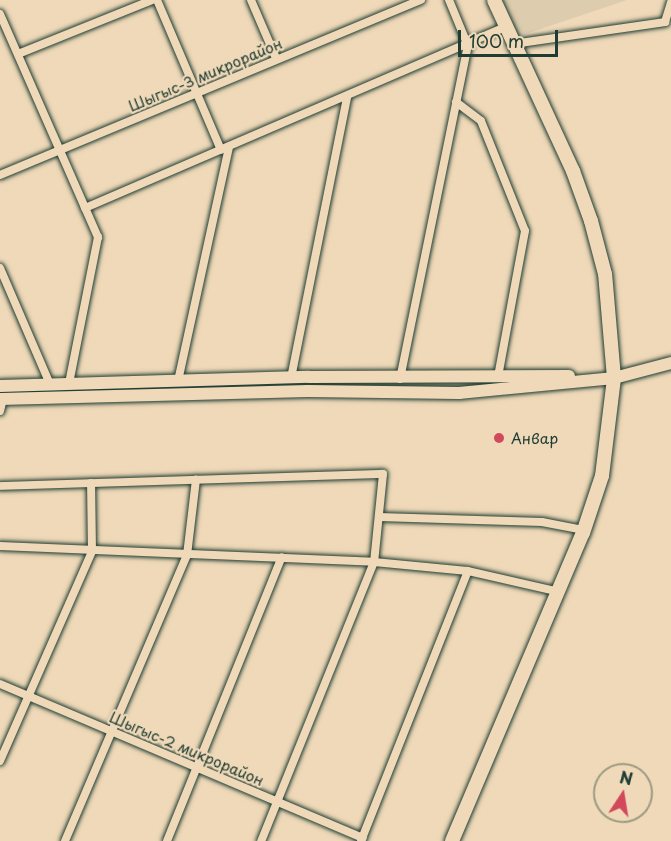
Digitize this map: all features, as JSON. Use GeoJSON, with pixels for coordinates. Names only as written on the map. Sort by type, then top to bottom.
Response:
{"type":"FeatureCollection","features":[{"type":"Feature","properties":{"kind":"main road"},"geometry":{"type":"LineString","coordinates":[[452,841],[560,592],[584,530],[604,462],[614,374],[605,274],[591,221],[573,171],[494,0]]}},
{"type":"Feature","properties":{"kind":"main road"},"geometry":{"type":"LineString","coordinates":[[1,403],[308,391],[459,393],[614,374],[671,362]]}},
{"type":"Feature","properties":{"kind":"main road"},"geometry":{"type":"LineString","coordinates":[[0,386],[309,376],[400,379],[614,374]]}},
{"type":"Feature","properties":{"kind":"main road"},"geometry":{"type":"LineString","coordinates":[[308,391],[309,376]]}},
{"type":"Feature","properties":{"kind":"street"},"geometry":{"type":"LineString","coordinates":[[18,54],[152,0]]}},
{"type":"Feature","properties":{"kind":"street"},"geometry":{"type":"LineString","coordinates":[[157,0],[196,92],[225,149],[178,381]]}},
{"type":"Feature","properties":{"kind":"street"},"geometry":{"type":"LineString","coordinates":[[251,0],[276,58]]}},
{"type":"Feature","properties":{"kind":"street","name":"Шыгыс-3 микрорайон"},"geometry":{"type":"LineString","coordinates":[[0,175],[276,58],[421,0]]}},
{"type":"Feature","properties":{"kind":"street"},"geometry":{"type":"LineString","coordinates":[[400,379],[468,46],[449,0]]}},
{"type":"Feature","properties":{"kind":"street"},"geometry":{"type":"LineString","coordinates":[[513,44],[665,22],[671,2]]}},
{"type":"Feature","properties":{"kind":"street"},"geometry":{"type":"LineString","coordinates":[[0,14],[98,237],[69,384]]}},
{"type":"Feature","properties":{"kind":"street"},"geometry":{"type":"LineString","coordinates":[[85,208],[468,46],[506,27]]}},
{"type":"Feature","properties":{"kind":"street"},"geometry":{"type":"LineString","coordinates":[[291,378],[347,97]]}},
{"type":"Feature","properties":{"kind":"street"},"geometry":{"type":"LineString","coordinates":[[456,102],[481,121],[525,231],[498,377]]}},
{"type":"Feature","properties":{"kind":"street"},"geometry":{"type":"LineString","coordinates":[[0,268],[50,384]]}},
{"type":"Feature","properties":{"kind":"street"},"geometry":{"type":"LineString","coordinates":[[0,486],[383,474],[374,562],[261,841]]}},
{"type":"Feature","properties":{"kind":"street"},"geometry":{"type":"LineString","coordinates":[[65,841],[187,555],[196,480]]}},
{"type":"Feature","properties":{"kind":"street"},"geometry":{"type":"LineString","coordinates":[[0,761],[27,694],[92,552],[91,483]]}},
{"type":"Feature","properties":{"kind":"street"},"geometry":{"type":"LineString","coordinates":[[379,517],[542,522],[584,530]]}},
{"type":"Feature","properties":{"kind":"street"},"geometry":{"type":"LineString","coordinates":[[0,546],[92,552],[374,562],[468,571],[560,592]]}},
{"type":"Feature","properties":{"kind":"street"},"geometry":{"type":"LineString","coordinates":[[167,841],[282,557]]}},
{"type":"Feature","properties":{"kind":"street"},"geometry":{"type":"LineString","coordinates":[[362,839],[468,571]]}},
{"type":"Feature","properties":{"kind":"street","name":"Шыгыс-2 микрорайон"},"geometry":{"type":"LineString","coordinates":[[0,684],[198,765],[362,839]]}},
{"type":"Feature","properties":{"kind":"shaded area"},"geometry":{"type":"Polygon","coordinates":[[[494,0],[627,0],[511,39],[494,0]]]}},
{"type":"Feature","properties":{"kind":"place","name":"Анвар"},"geometry":{"type":"Point","coordinates":[499,438]}}]}
